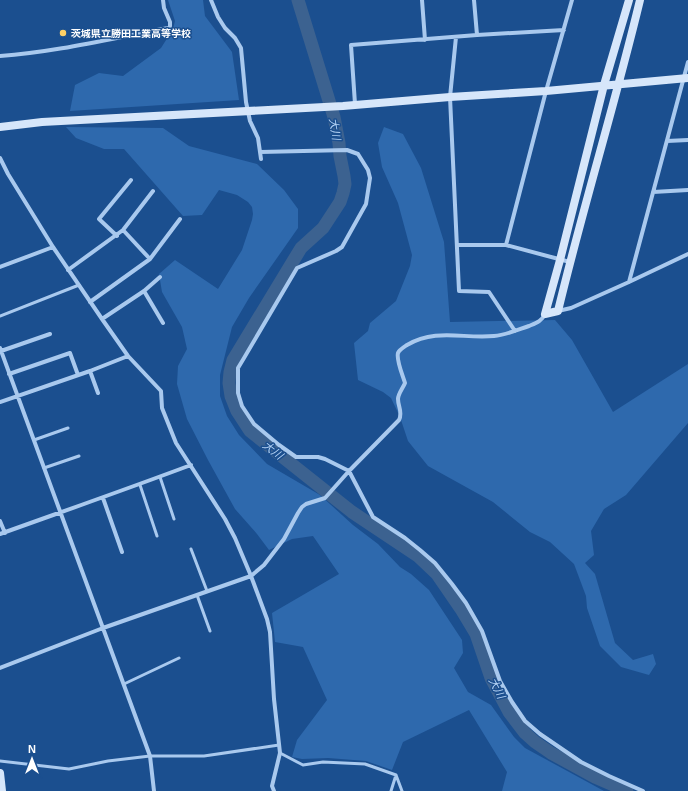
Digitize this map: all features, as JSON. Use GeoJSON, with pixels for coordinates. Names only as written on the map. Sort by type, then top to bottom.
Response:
{"type":"FeatureCollection","features":[{"type":"Feature","properties":{"kind":"street"},"geometry":{"type":"LineString","coordinates":[[0,56],[56,49],[168,28],[170,26],[170,22],[164,8],[163,0]]}},
{"type":"Feature","properties":{"kind":"street"},"geometry":{"type":"LineString","coordinates":[[210,0],[225,28],[235,38],[241,48],[246,102],[250,121],[258,138],[261,159]]}},
{"type":"Feature","properties":{"kind":"street"},"geometry":{"type":"LineString","coordinates":[[422,0],[425,40]]}},
{"type":"Feature","properties":{"kind":"street"},"geometry":{"type":"LineString","coordinates":[[474,0],[477,35]]}},
{"type":"Feature","properties":{"kind":"street"},"geometry":{"type":"LineString","coordinates":[[506,245],[546,91],[572,0]]}},
{"type":"Feature","properties":{"kind":"street"},"geometry":{"type":"LineString","coordinates":[[0,668],[103,628],[251,576],[264,565],[284,539],[302,507],[306,504],[325,498],[399,420],[401,412],[398,397],[404,383],[398,352],[404,346],[413,341],[443,334],[488,337],[501,335],[515,331],[543,318],[546,314],[604,85],[629,0]]}},
{"type":"Feature","properties":{"kind":"street"},"geometry":{"type":"LineString","coordinates":[[558,311],[640,0]]}},
{"type":"Feature","properties":{"kind":"street"},"geometry":{"type":"LineString","coordinates":[[355,104],[351,46],[477,35],[564,30]]}},
{"type":"Feature","properties":{"kind":"street"},"geometry":{"type":"LineString","coordinates":[[456,38],[450,97],[459,292],[489,292],[515,331]]}},
{"type":"Feature","properties":{"kind":"street"},"geometry":{"type":"LineString","coordinates":[[629,282],[667,141],[686,78],[688,62]]}},
{"type":"Feature","properties":{"kind":"street"},"geometry":{"type":"LineString","coordinates":[[0,128],[42,122],[342,106],[546,91],[686,78]]}},
{"type":"Feature","properties":{"kind":"street"},"geometry":{"type":"LineString","coordinates":[[667,141],[688,140]]}},
{"type":"Feature","properties":{"kind":"street"},"geometry":{"type":"LineString","coordinates":[[260,152],[347,150],[358,154],[368,170],[370,178],[366,204],[342,247],[297,268],[238,368],[238,393],[242,406],[254,424],[268,437],[296,457],[318,457],[349,471],[373,518],[420,550],[435,564],[466,603],[482,631],[500,681],[525,721],[540,734],[581,762],[644,791]]}},
{"type":"Feature","properties":{"kind":"street"},"geometry":{"type":"LineString","coordinates":[[0,158],[52,248],[128,356],[161,391],[162,408],[176,443],[225,519],[251,576],[267,619],[270,632],[274,699],[280,753],[272,786],[274,791]]}},
{"type":"Feature","properties":{"kind":"street"},"geometry":{"type":"LineString","coordinates":[[117,236],[99,219],[131,180]]}},
{"type":"Feature","properties":{"kind":"street"},"geometry":{"type":"LineString","coordinates":[[653,192],[688,190]]}},
{"type":"Feature","properties":{"kind":"street"},"geometry":{"type":"LineString","coordinates":[[68,270],[117,236],[153,191]]}},
{"type":"Feature","properties":{"kind":"street"},"geometry":{"type":"LineString","coordinates":[[90,302],[150,259],[180,220]]}},
{"type":"Feature","properties":{"kind":"street"},"geometry":{"type":"LineString","coordinates":[[123,230],[150,259]]}},
{"type":"Feature","properties":{"kind":"street"},"geometry":{"type":"LineString","coordinates":[[457,245],[506,245],[570,262]]}},
{"type":"Feature","properties":{"kind":"street"},"geometry":{"type":"LineString","coordinates":[[0,267],[52,248]]}},
{"type":"Feature","properties":{"kind":"street"},"geometry":{"type":"LineString","coordinates":[[546,314],[571,308],[688,254]]}},
{"type":"Feature","properties":{"kind":"street"},"geometry":{"type":"LineString","coordinates":[[102,319],[144,291],[160,277]]}},
{"type":"Feature","properties":{"kind":"street"},"geometry":{"type":"LineString","coordinates":[[144,291],[163,323]]}},
{"type":"Feature","properties":{"kind":"street"},"geometry":{"type":"LineString","coordinates":[[50,334],[1,350],[150,756],[154,791]]}},
{"type":"Feature","properties":{"kind":"street"},"geometry":{"type":"LineString","coordinates":[[9,374],[70,353],[78,375]]}},
{"type":"Feature","properties":{"kind":"street"},"geometry":{"type":"LineString","coordinates":[[0,402],[90,371],[128,356]]}},
{"type":"Feature","properties":{"kind":"street"},"geometry":{"type":"LineString","coordinates":[[90,371],[98,393]]}},
{"type":"Feature","properties":{"kind":"street"},"geometry":{"type":"LineString","coordinates":[[0,521],[2,534],[140,485],[191,465]]}},
{"type":"Feature","properties":{"kind":"street"},"geometry":{"type":"LineString","coordinates":[[103,498],[122,552]]}},
{"type":"Feature","properties":{"kind":"street"},"geometry":{"type":"LineString","coordinates":[[0,773],[2,791]]}},
{"type":"Feature","properties":{"kind":"lane"},"geometry":{"type":"LineString","coordinates":[[0,316],[79,285]]}},
{"type":"Feature","properties":{"kind":"lane"},"geometry":{"type":"LineString","coordinates":[[34,440],[68,428]]}},
{"type":"Feature","properties":{"kind":"lane"},"geometry":{"type":"LineString","coordinates":[[44,468],[79,456]]}},
{"type":"Feature","properties":{"kind":"lane"},"geometry":{"type":"LineString","coordinates":[[160,477],[174,519]]}},
{"type":"Feature","properties":{"kind":"lane"},"geometry":{"type":"LineString","coordinates":[[140,485],[158,536]]}},
{"type":"Feature","properties":{"kind":"lane"},"geometry":{"type":"LineString","coordinates":[[191,549],[207,591]]}},
{"type":"Feature","properties":{"kind":"lane"},"geometry":{"type":"LineString","coordinates":[[197,595],[210,630]]}},
{"type":"Feature","properties":{"kind":"lane"},"geometry":{"type":"LineString","coordinates":[[124,684],[178,658]]}},
{"type":"Feature","properties":{"kind":"lane"},"geometry":{"type":"LineString","coordinates":[[0,761],[69,769],[108,761],[150,756],[204,756],[279,745]]}},
{"type":"Feature","properties":{"kind":"lane"},"geometry":{"type":"LineString","coordinates":[[280,753],[303,765],[323,762],[365,764],[396,775],[402,791]]}},
{"type":"Feature","properties":{"kind":"lane"},"geometry":{"type":"LineString","coordinates":[[390,791],[396,775]]}},
{"type":"Feature","properties":{"kind":"shaded area"},"geometry":{"type":"Polygon","coordinates":[[[168,0],[203,0],[205,16],[232,52],[239,100],[70,111],[75,85],[99,73],[123,76],[161,48],[173,29],[175,21],[168,0]]]}},
{"type":"Feature","properties":{"kind":"shaded area"},"geometry":{"type":"Polygon","coordinates":[[[66,127],[163,128],[189,146],[257,164],[284,190],[298,209],[298,228],[249,298],[232,327],[220,375],[220,396],[227,416],[239,435],[267,464],[320,495],[353,525],[378,544],[400,567],[411,574],[429,590],[462,640],[463,653],[454,668],[468,692],[491,705],[514,737],[525,748],[604,791],[502,791],[507,772],[469,710],[403,742],[392,770],[366,761],[328,758],[302,759],[292,757],[297,740],[327,700],[303,647],[275,642],[272,613],[339,574],[313,536],[292,539],[269,550],[235,509],[187,419],[177,384],[178,366],[187,349],[182,327],[162,292],[159,274],[175,260],[218,289],[242,250],[252,220],[252,207],[248,202],[237,195],[219,190],[202,215],[183,216],[124,149],[104,149],[76,138],[66,127]]]}},
{"type":"Feature","properties":{"kind":"shaded area"},"geometry":{"type":"Polygon","coordinates":[[[384,127],[403,134],[421,168],[444,242],[450,322],[555,320],[572,340],[613,412],[688,364],[688,423],[626,495],[604,509],[591,531],[594,555],[585,563],[595,574],[615,643],[633,660],[653,654],[656,664],[649,675],[621,667],[600,646],[587,608],[586,596],[574,564],[550,542],[530,532],[493,502],[428,466],[408,441],[400,417],[391,398],[383,392],[358,380],[354,343],[368,331],[370,323],[396,301],[410,266],[412,255],[398,203],[382,167],[378,143],[384,127]]]}},
{"type":"Feature","properties":{"kind":"waterway","name":"大川"},"geometry":{"type":"LineString","coordinates":[[298,0],[334,117],[345,184],[340,202],[323,228],[301,248],[233,360],[229,383],[231,396],[237,411],[250,431],[352,512],[418,556],[437,574],[476,634],[491,678],[509,712],[525,733],[551,753],[595,777],[627,791]]}},
{"type":"Feature","properties":{"kind":"place","name":"茨城県立勝田工業高等学校"},"geometry":{"type":"Point","coordinates":[63,33]}}]}
